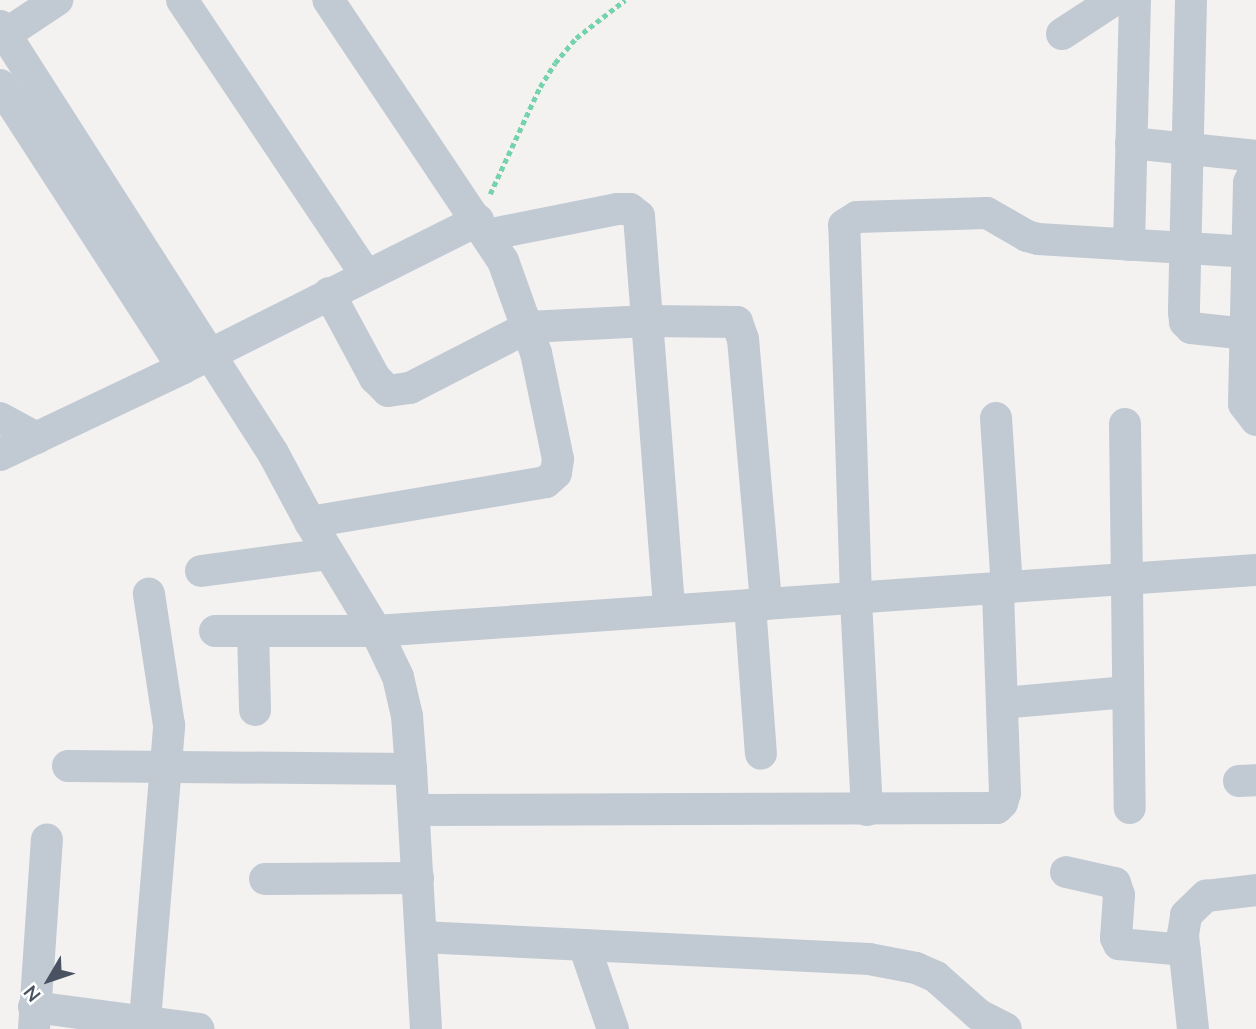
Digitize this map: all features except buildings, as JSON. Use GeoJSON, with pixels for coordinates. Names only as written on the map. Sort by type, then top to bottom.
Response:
{"type":"FeatureCollection","features":[{"type":"Feature","properties":{"kind":"street"},"geometry":{"type":"LineString","coordinates":[[57,0],[2,33],[211,353],[273,453],[310,523],[376,631],[398,677],[407,716],[426,1029]]}},
{"type":"Feature","properties":{"kind":"street"},"geometry":{"type":"LineString","coordinates":[[182,0],[366,275]]}},
{"type":"Feature","properties":{"kind":"street"},"geometry":{"type":"LineString","coordinates":[[310,523],[546,482],[556,473],[558,459],[528,327],[503,261],[483,227],[328,0]]}},
{"type":"Feature","properties":{"kind":"street"},"geometry":{"type":"LineString","coordinates":[[1062,34],[1114,0]]}},
{"type":"Feature","properties":{"kind":"street"},"geometry":{"type":"LineString","coordinates":[[1129,245],[1135,0]]}},
{"type":"Feature","properties":{"kind":"street"},"geometry":{"type":"LineString","coordinates":[[1191,0],[1185,322],[1191,328],[1202,331],[1246,334]]}},
{"type":"Feature","properties":{"kind":"street"},"geometry":{"type":"LineString","coordinates":[[0,85],[183,368]]}},
{"type":"Feature","properties":{"kind":"street"},"geometry":{"type":"LineString","coordinates":[[1131,144],[1256,156]]}},
{"type":"Feature","properties":{"kind":"street"},"geometry":{"type":"LineString","coordinates":[[1256,167],[1249,183],[1244,404],[1256,420]]}},
{"type":"Feature","properties":{"kind":"street"},"geometry":{"type":"LineString","coordinates":[[0,455],[183,368],[366,275],[483,227],[630,209],[639,216],[642,229],[669,610]]}},
{"type":"Feature","properties":{"kind":"street"},"geometry":{"type":"LineString","coordinates":[[867,810],[856,598],[844,225],[858,217],[987,213],[1027,236],[1038,239],[1248,252]]}},
{"type":"Feature","properties":{"kind":"street"},"geometry":{"type":"LineString","coordinates":[[329,293],[375,378],[388,391],[410,388],[528,327],[648,321],[737,322],[741,328],[758,604],[761,754]]}},
{"type":"Feature","properties":{"kind":"street"},"geometry":{"type":"LineString","coordinates":[[0,418],[37,438]]}},
{"type":"Feature","properties":{"kind":"street"},"geometry":{"type":"LineString","coordinates":[[414,810],[990,810],[1002,803],[1005,793],[1002,587],[996,418]]}},
{"type":"Feature","properties":{"kind":"street"},"geometry":{"type":"LineString","coordinates":[[1125,424],[1130,808]]}},
{"type":"Feature","properties":{"kind":"street"},"geometry":{"type":"LineString","coordinates":[[201,571],[329,554]]}},
{"type":"Feature","properties":{"kind":"street"},"geometry":{"type":"LineString","coordinates":[[215,631],[376,631],[1256,570]]}},
{"type":"Feature","properties":{"kind":"street"},"geometry":{"type":"LineString","coordinates":[[145,1020],[167,767],[167,701],[149,594]]}},
{"type":"Feature","properties":{"kind":"street"},"geometry":{"type":"LineString","coordinates":[[253,631],[255,710]]}},
{"type":"Feature","properties":{"kind":"street"},"geometry":{"type":"LineString","coordinates":[[1002,703],[1128,692]]}},
{"type":"Feature","properties":{"kind":"street"},"geometry":{"type":"LineString","coordinates":[[68,766],[411,769]]}},
{"type":"Feature","properties":{"kind":"street"},"geometry":{"type":"LineString","coordinates":[[47,839],[34,1018],[145,1020],[199,1029]]}},
{"type":"Feature","properties":{"kind":"street"},"geometry":{"type":"LineString","coordinates":[[1066,872],[1115,883],[1119,888],[1116,938],[1119,944],[1185,950]]}},
{"type":"Feature","properties":{"kind":"street"},"geometry":{"type":"LineString","coordinates":[[265,879],[418,878]]}},
{"type":"Feature","properties":{"kind":"street"},"geometry":{"type":"LineString","coordinates":[[1193,1029],[1185,950],[1186,915],[1194,904],[1206,896],[1221,892],[1256,890]]}},
{"type":"Feature","properties":{"kind":"street"},"geometry":{"type":"LineString","coordinates":[[421,937],[869,958],[916,968],[936,977],[964,1016],[979,1015],[1006,1029]]}},
{"type":"Feature","properties":{"kind":"street"},"geometry":{"type":"LineString","coordinates":[[584,945],[614,1029]]}},
{"type":"Feature","properties":{"kind":"path"},"geometry":{"type":"LineString","coordinates":[[483,227],[540,87],[555,63],[576,38],[625,0]]}}]}
